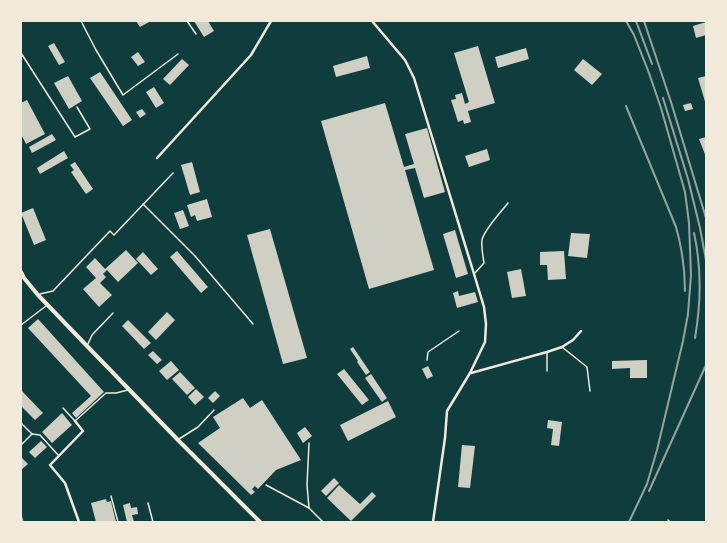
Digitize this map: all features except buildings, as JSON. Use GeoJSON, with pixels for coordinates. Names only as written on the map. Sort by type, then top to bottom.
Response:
{"type":"FeatureCollection","features":[{"type":"Feature","properties":{"kind":"main road"},"geometry":{"type":"LineString","coordinates":[[21,272],[23,280],[128,390],[257,521]]}},
{"type":"Feature","properties":{"kind":"street"},"geometry":{"type":"LineString","coordinates":[[156,158],[251,55],[271,21]]}},
{"type":"Feature","properties":{"kind":"street"},"geometry":{"type":"LineString","coordinates":[[372,21],[405,60],[414,78],[484,307],[486,324],[485,342],[470,373],[447,411],[445,438],[433,522]]}},
{"type":"Feature","properties":{"kind":"street"},"geometry":{"type":"LineString","coordinates":[[470,373],[562,347],[573,340],[581,331]]}},
{"type":"Feature","properties":{"kind":"street"},"geometry":{"type":"LineString","coordinates":[[75,421],[84,431],[50,466],[65,483],[79,522]]}},
{"type":"Feature","properties":{"kind":"lane"},"geometry":{"type":"LineString","coordinates":[[81,21],[96,50],[123,95],[178,54]]}},
{"type":"Feature","properties":{"kind":"lane"},"geometry":{"type":"LineString","coordinates":[[187,21],[196,34]]}},
{"type":"Feature","properties":{"kind":"lane"},"geometry":{"type":"LineString","coordinates":[[21,53],[75,137],[90,129],[77,107]]}},
{"type":"Feature","properties":{"kind":"lane"},"geometry":{"type":"LineString","coordinates":[[38,294],[53,291],[110,231],[114,235],[173,173]]}},
{"type":"Feature","properties":{"kind":"lane"},"geometry":{"type":"LineString","coordinates":[[474,274],[484,263],[482,239],[489,227],[508,203]]}},
{"type":"Feature","properties":{"kind":"lane"},"geometry":{"type":"LineString","coordinates":[[143,204],[195,256],[253,324]]}},
{"type":"Feature","properties":{"kind":"lane"},"geometry":{"type":"LineString","coordinates":[[21,325],[48,305]]}},
{"type":"Feature","properties":{"kind":"lane"},"geometry":{"type":"LineString","coordinates":[[87,346],[92,335],[113,313]]}},
{"type":"Feature","properties":{"kind":"lane"},"geometry":{"type":"LineString","coordinates":[[427,360],[428,352],[459,331]]}},
{"type":"Feature","properties":{"kind":"lane"},"geometry":{"type":"LineString","coordinates":[[562,347],[588,367],[590,391]]}},
{"type":"Feature","properties":{"kind":"lane"},"geometry":{"type":"LineString","coordinates":[[547,352],[547,371]]}},
{"type":"Feature","properties":{"kind":"lane"},"geometry":{"type":"LineString","coordinates":[[63,408],[75,421],[106,393],[116,393],[128,390]]}},
{"type":"Feature","properties":{"kind":"lane"},"geometry":{"type":"LineString","coordinates":[[178,440],[198,427],[214,410]]}},
{"type":"Feature","properties":{"kind":"lane"},"geometry":{"type":"LineString","coordinates":[[21,423],[32,434],[40,435],[59,456]]}},
{"type":"Feature","properties":{"kind":"lane"},"geometry":{"type":"LineString","coordinates":[[21,445],[32,434]]}},
{"type":"Feature","properties":{"kind":"lane"},"geometry":{"type":"LineString","coordinates":[[309,443],[307,485],[309,508]]}},
{"type":"Feature","properties":{"kind":"lane"},"geometry":{"type":"LineString","coordinates":[[266,485],[309,508],[323,522]]}},
{"type":"Feature","properties":{"kind":"lane"},"geometry":{"type":"LineString","coordinates":[[111,496],[118,522]]}},
{"type":"Feature","properties":{"kind":"lane"},"geometry":{"type":"LineString","coordinates":[[148,503],[153,522]]}},
{"type":"Feature","properties":{"kind":"railway"},"geometry":{"type":"LineString","coordinates":[[626,21],[634,35],[649,73],[661,108],[685,192],[689,223],[691,275],[688,314],[683,341],[657,450],[647,484],[629,522]]}},
{"type":"Feature","properties":{"kind":"railway"},"geometry":{"type":"LineString","coordinates":[[636,21],[652,64]]}},
{"type":"Feature","properties":{"kind":"railway"},"geometry":{"type":"LineString","coordinates":[[644,21],[671,102],[706,218]]}},
{"type":"Feature","properties":{"kind":"railway"},"geometry":{"type":"LineString","coordinates":[[663,98],[688,179],[706,260]]}},
{"type":"Feature","properties":{"kind":"railway"},"geometry":{"type":"LineString","coordinates":[[626,106],[676,227],[683,259],[685,291]]}},
{"type":"Feature","properties":{"kind":"railway"},"geometry":{"type":"LineString","coordinates":[[694,233],[697,246],[700,286],[695,338]]}},
{"type":"Feature","properties":{"kind":"railway"},"geometry":{"type":"LineString","coordinates":[[649,491],[706,365]]}},
{"type":"Feature","properties":{"kind":"railway"},"geometry":{"type":"LineString","coordinates":[[21,516],[23,522]]}}]}
